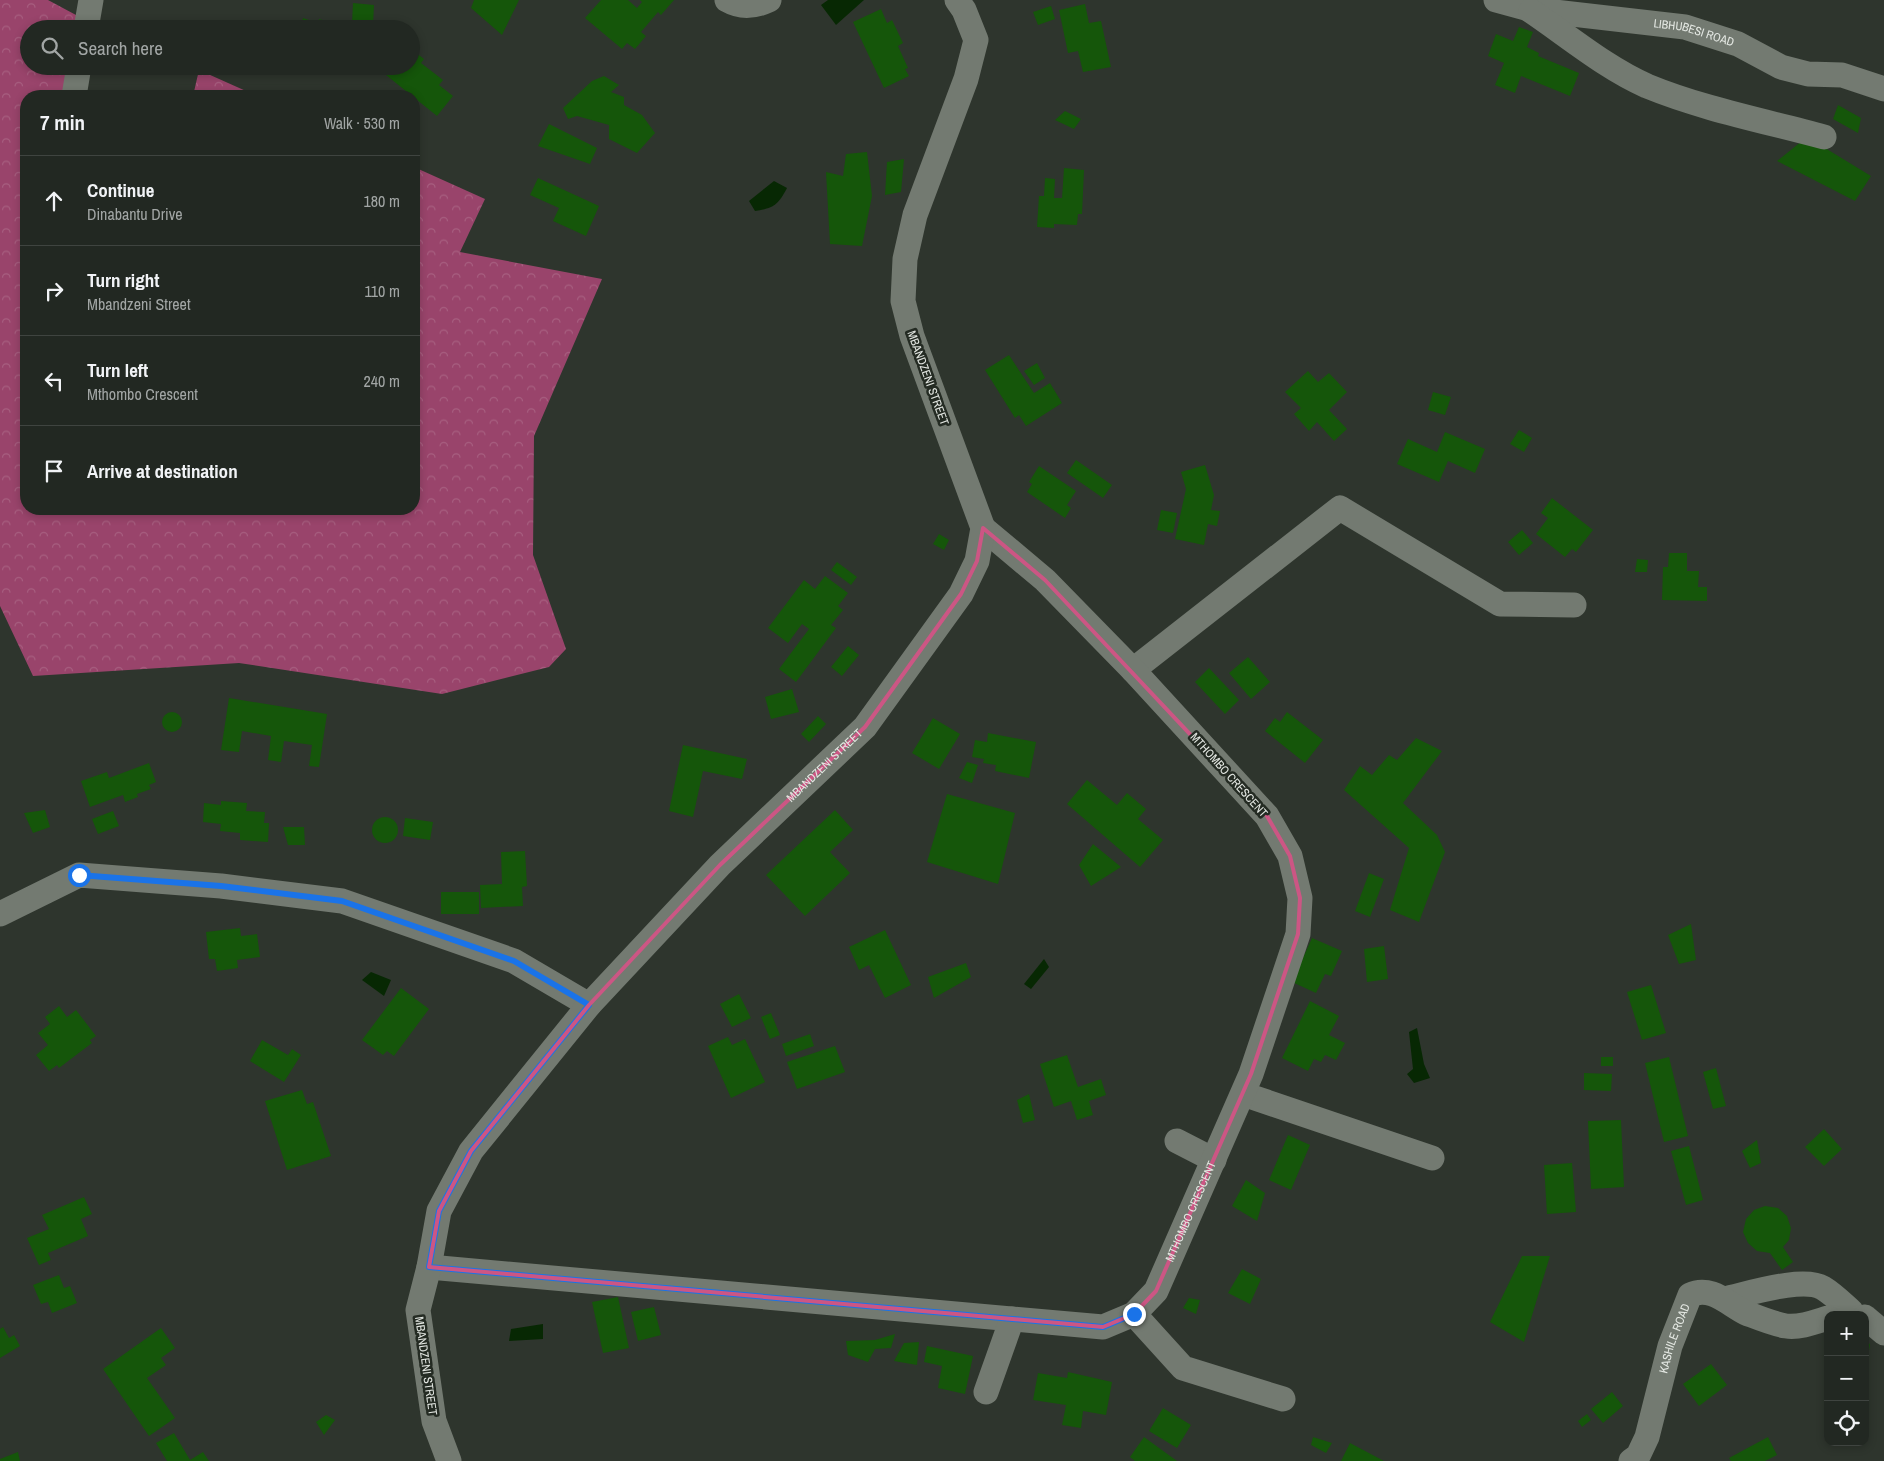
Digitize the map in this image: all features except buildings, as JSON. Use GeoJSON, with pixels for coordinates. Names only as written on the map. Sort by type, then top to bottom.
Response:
{"type":"FeatureCollection","features":[{"type":"Feature","properties":{"kind":"street"},"geometry":{"type":"LineString","coordinates":[[88,20],[91,0]]}},
{"type":"Feature","properties":{"kind":"street"},"geometry":{"type":"LineString","coordinates":[[727,0],[739,7],[761,4],[769,0]]}},
{"type":"Feature","properties":{"kind":"street","name":"MBANDZENI STREET"},"geometry":{"type":"LineString","coordinates":[[449,1461],[434,1421],[418,1310],[429,1267],[439,1211],[471,1151],[589,1005],[720,865],[865,727],[961,594],[977,561],[983,528],[912,336],[903,301],[905,258],[916,215],[966,79],[976,40],[958,0]]}},
{"type":"Feature","properties":{"kind":"street","name":"LIBHUBESI ROAD"},"geometry":{"type":"LineString","coordinates":[[1496,0],[1530,10],[1686,27],[1738,44],[1781,67],[1808,74],[1842,75],[1884,89]]}},
{"type":"Feature","properties":{"kind":"street"},"geometry":{"type":"LineString","coordinates":[[1530,10],[1602,60],[1646,85],[1683,99],[1824,137]]}},
{"type":"Feature","properties":{"kind":"street"},"geometry":{"type":"LineString","coordinates":[[75,90],[78,75]]}},
{"type":"Feature","properties":{"kind":"street"},"geometry":{"type":"LineString","coordinates":[[1132,670],[1340,508],[1500,604],[1574,605]]}},
{"type":"Feature","properties":{"kind":"street","name":"MTHOMBO CRESCENT"},"geometry":{"type":"LineString","coordinates":[[429,1267],[1103,1327],[1134,1314],[1156,1291],[1243,1094],[1298,934],[1300,898],[1290,856],[1267,816],[1132,670],[1045,580],[983,528]]}},
{"type":"Feature","properties":{"kind":"street"},"geometry":{"type":"LineString","coordinates":[[0,914],[79,875],[221,886],[342,901],[514,961],[589,1005]]}},
{"type":"Feature","properties":{"kind":"street"},"geometry":{"type":"LineString","coordinates":[[1243,1094],[1432,1158]]}},
{"type":"Feature","properties":{"kind":"street"},"geometry":{"type":"LineString","coordinates":[[1177,1141],[1214,1160]]}},
{"type":"Feature","properties":{"kind":"street"},"geometry":{"type":"LineString","coordinates":[[1724,1299],[1797,1284],[1811,1284],[1823,1288],[1844,1311]]}},
{"type":"Feature","properties":{"kind":"street","name":"KASHILE ROAD"},"geometry":{"type":"LineString","coordinates":[[1631,1461],[1638,1456],[1647,1437],[1670,1346],[1687,1299],[1700,1292],[1724,1299],[1745,1312],[1789,1326],[1824,1321]]}},
{"type":"Feature","properties":{"kind":"street"},"geometry":{"type":"LineString","coordinates":[[1134,1314],[1183,1368],[1283,1399]]}},
{"type":"Feature","properties":{"kind":"street"},"geometry":{"type":"LineString","coordinates":[[986,1392],[1012,1319]]}},
{"type":"Feature","properties":{"kind":"street"},"geometry":{"type":"LineString","coordinates":[[1869,1326],[1884,1333]]}},
{"type":"Feature","properties":{"kind":"highlighted area"},"geometry":{"type":"Polygon","coordinates":[[[983,528],[1045,580],[1267,816],[1290,856],[1300,898],[1298,934],[1251,1074],[1156,1291],[1134,1314],[1103,1327],[429,1267],[439,1211],[471,1151],[589,1005],[720,865],[865,727],[961,594],[977,561],[983,528]]]}},
{"type":"Feature","properties":{"kind":"green space"},"geometry":{"type":"Polygon","coordinates":[[[0,0],[48,0],[85,20],[20,20],[20,75],[80,75],[78,90],[20,90],[20,515],[420,515],[420,170],[485,199],[460,252],[602,279],[534,436],[533,555],[566,649],[549,667],[442,694],[239,663],[33,676],[0,606],[0,0]]]}},
{"type":"Feature","properties":{"kind":"green space"},"geometry":{"type":"Polygon","coordinates":[[[198,75],[210,75],[244,90],[194,90],[198,75]]]}},
{"type":"Feature","properties":{"kind":"shaded area"},"geometry":{"type":"Polygon","coordinates":[[[828,0],[864,0],[836,25],[821,5],[828,0]]]}},
{"type":"Feature","properties":{"kind":"shaded area"},"geometry":{"type":"Polygon","coordinates":[[[774,181],[787,188],[784,194],[775,205],[767,209],[755,211],[749,201],[774,181]]]}},
{"type":"Feature","properties":{"kind":"shaded area"},"geometry":{"type":"Polygon","coordinates":[[[1044,959],[1049,967],[1031,989],[1024,984],[1044,959]]]}},
{"type":"Feature","properties":{"kind":"shaded area"},"geometry":{"type":"Polygon","coordinates":[[[371,972],[391,980],[384,996],[362,980],[371,972]]]}},
{"type":"Feature","properties":{"kind":"shaded area"},"geometry":{"type":"Polygon","coordinates":[[[1417,1028],[1424,1064],[1430,1078],[1414,1083],[1407,1074],[1413,1069],[1409,1032],[1417,1028]]]}},
{"type":"Feature","properties":{"kind":"shaded area"},"geometry":{"type":"Polygon","coordinates":[[[543,1324],[543,1339],[509,1341],[511,1329],[543,1324]]]}},
{"type":"Feature","properties":{"kind":"route"},"geometry":{"type":"LineString","coordinates":[[79,875],[221,886],[342,901],[514,961],[589,1005],[471,1151],[439,1211],[429,1267],[1103,1327],[1134,1314]]}}]}
